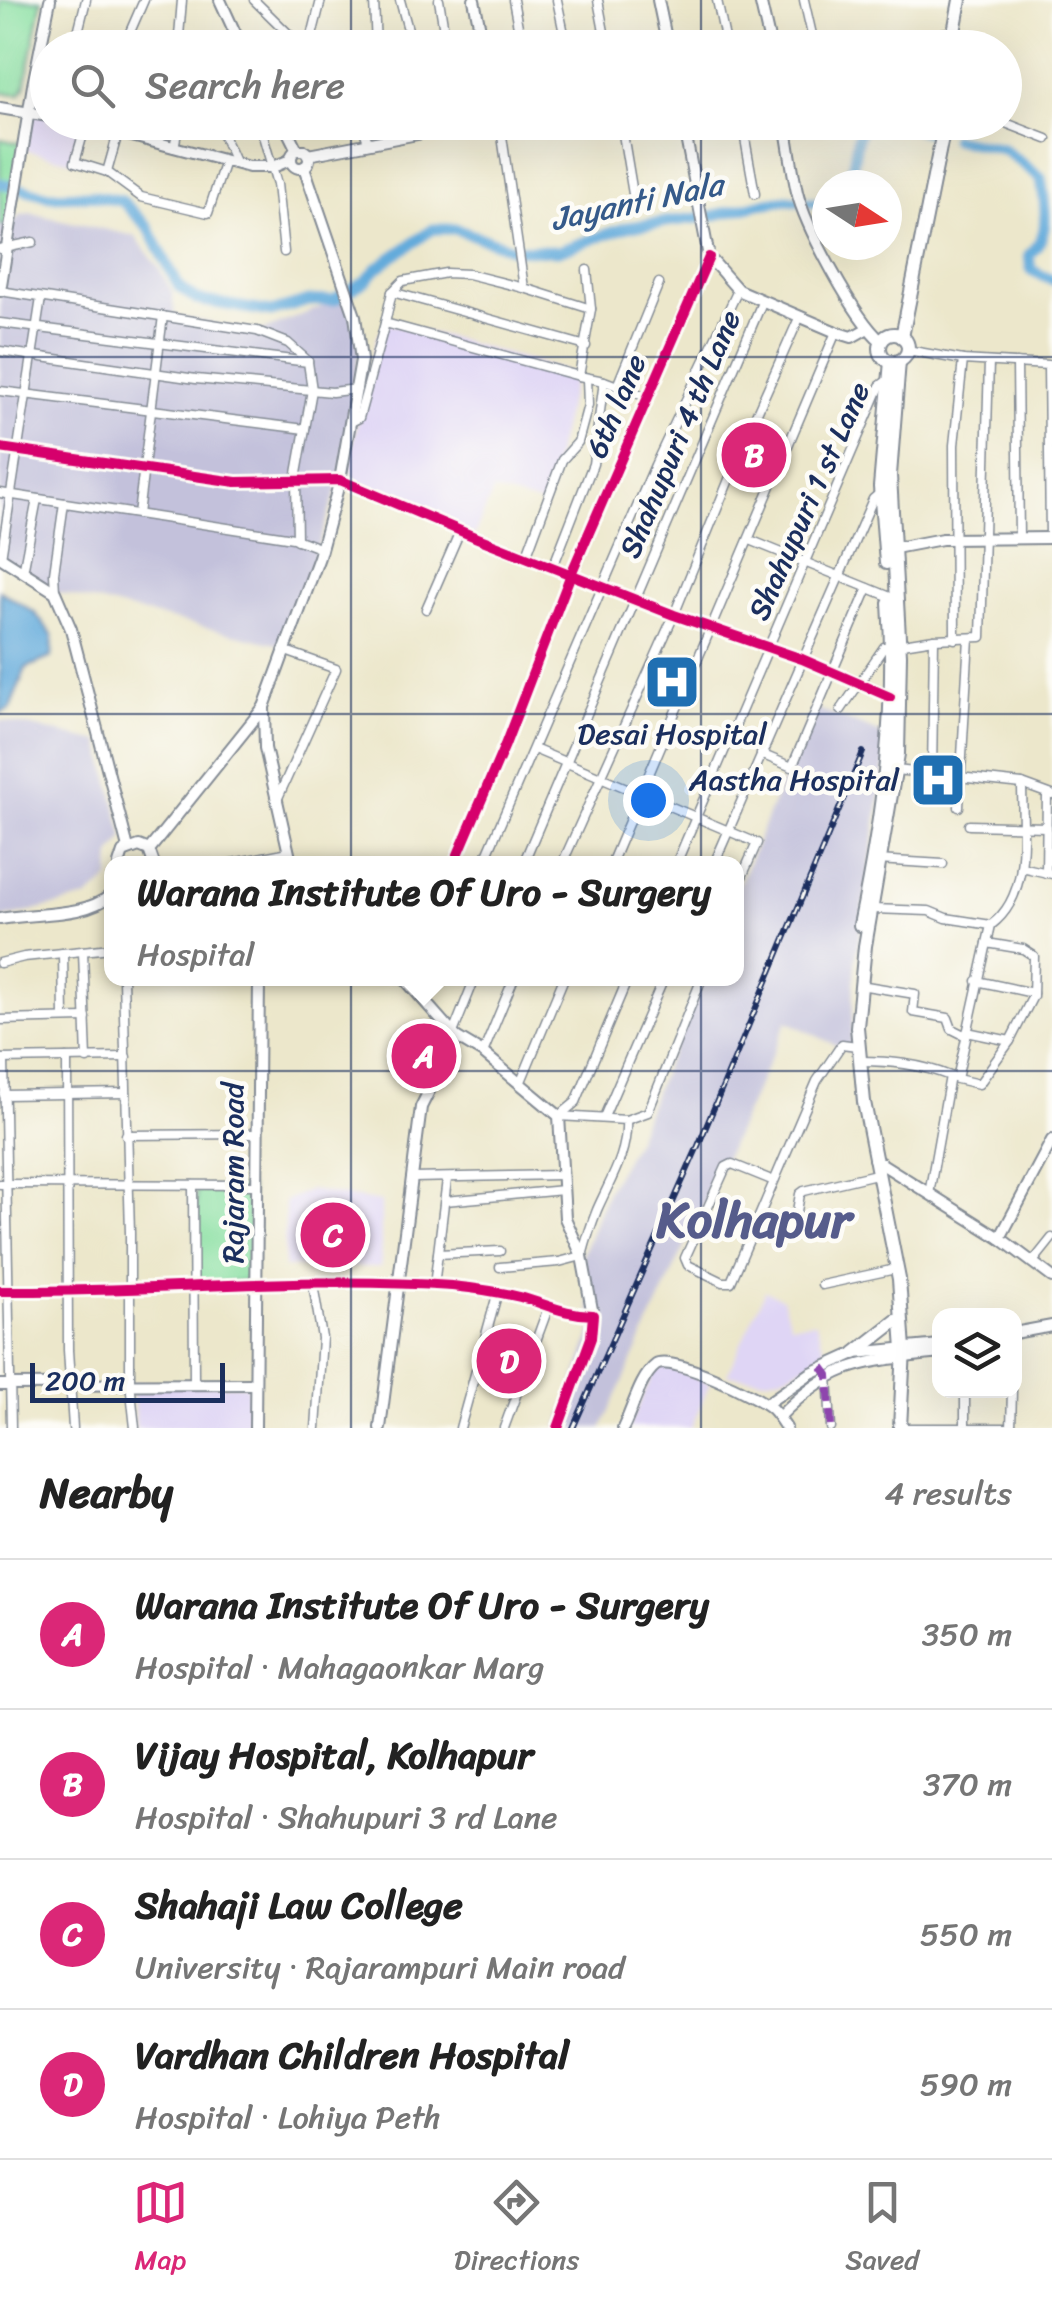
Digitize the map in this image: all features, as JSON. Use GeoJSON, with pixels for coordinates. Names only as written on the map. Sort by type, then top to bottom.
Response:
{"type":"FeatureCollection","features":[{"type":"Feature","properties":{"kind":"highway"},"geometry":{"type":"LineString","coordinates":[[957,30],[963,0]]}},
{"type":"Feature","properties":{"kind":"highway"},"geometry":{"type":"LineString","coordinates":[[900,1354],[891,1270],[872,1174],[855,1051],[857,942],[896,770],[895,645],[889,549],[880,493],[890,380],[938,140]]}},
{"type":"Feature","properties":{"kind":"highway"},"geometry":{"type":"LineString","coordinates":[[882,341],[886,336],[897,350],[888,596],[895,645],[873,908],[860,985],[855,1051],[899,1278],[898,1428]]}},
{"type":"Feature","properties":{"kind":"highway"},"geometry":{"type":"LineString","coordinates":[[855,1353],[896,1321]]}},
{"type":"Feature","properties":{"kind":"street"},"geometry":{"type":"LineString","coordinates":[[44,30],[50,0]]}},
{"type":"Feature","properties":{"kind":"street"},"geometry":{"type":"LineString","coordinates":[[78,30],[86,0]]}},
{"type":"Feature","properties":{"kind":"street"},"geometry":{"type":"LineString","coordinates":[[131,30],[144,0]]}},
{"type":"Feature","properties":{"kind":"street"},"geometry":{"type":"LineString","coordinates":[[179,30],[182,0]]}},
{"type":"Feature","properties":{"kind":"street"},"geometry":{"type":"LineString","coordinates":[[220,0],[235,30]]}},
{"type":"Feature","properties":{"kind":"street"},"geometry":{"type":"LineString","coordinates":[[254,0],[283,30]]}},
{"type":"Feature","properties":{"kind":"street"},"geometry":{"type":"LineString","coordinates":[[270,14],[276,0]]}},
{"type":"Feature","properties":{"kind":"street"},"geometry":{"type":"LineString","coordinates":[[312,30],[321,0]]}},
{"type":"Feature","properties":{"kind":"street"},"geometry":{"type":"LineString","coordinates":[[374,0],[375,30]]}},
{"type":"Feature","properties":{"kind":"street"},"geometry":{"type":"LineString","coordinates":[[400,0],[408,30]]}},
{"type":"Feature","properties":{"kind":"street"},"geometry":{"type":"LineString","coordinates":[[439,0],[444,30]]}},
{"type":"Feature","properties":{"kind":"street"},"geometry":{"type":"LineString","coordinates":[[474,0],[480,30]]}},
{"type":"Feature","properties":{"kind":"street"},"geometry":{"type":"LineString","coordinates":[[513,0],[519,30]]}},
{"type":"Feature","properties":{"kind":"street"},"geometry":{"type":"LineString","coordinates":[[557,0],[563,30]]}},
{"type":"Feature","properties":{"kind":"street"},"geometry":{"type":"LineString","coordinates":[[598,0],[604,30]]}},
{"type":"Feature","properties":{"kind":"street"},"geometry":{"type":"LineString","coordinates":[[658,0],[664,30]]}},
{"type":"Feature","properties":{"kind":"street"},"geometry":{"type":"LineString","coordinates":[[716,0],[723,30]]}},
{"type":"Feature","properties":{"kind":"street"},"geometry":{"type":"LineString","coordinates":[[760,0],[768,30]]}},
{"type":"Feature","properties":{"kind":"street"},"geometry":{"type":"LineString","coordinates":[[804,0],[810,30]]}},
{"type":"Feature","properties":{"kind":"street"},"geometry":{"type":"LineString","coordinates":[[0,104],[29,112]]}},
{"type":"Feature","properties":{"kind":"street"},"geometry":{"type":"LineString","coordinates":[[30,107],[0,291],[260,332],[288,342],[308,362],[312,390],[296,479],[297,540]]}},
{"type":"Feature","properties":{"kind":"street"},"geometry":{"type":"LineString","coordinates":[[1022,129],[1047,138]]}},
{"type":"Feature","properties":{"kind":"street"},"geometry":{"type":"LineString","coordinates":[[80,140],[75,162],[107,172],[141,196],[208,213],[231,163],[223,140]]}},
{"type":"Feature","properties":{"kind":"street"},"geometry":{"type":"LineString","coordinates":[[107,172],[116,140]]}},
{"type":"Feature","properties":{"kind":"street"},"geometry":{"type":"LineString","coordinates":[[144,140],[231,163],[273,167],[376,140]]}},
{"type":"Feature","properties":{"kind":"street"},"geometry":{"type":"LineString","coordinates":[[174,148],[176,140]]}},
{"type":"Feature","properties":{"kind":"street"},"geometry":{"type":"LineString","coordinates":[[264,140],[273,167],[284,252]]}},
{"type":"Feature","properties":{"kind":"street"},"geometry":{"type":"LineString","coordinates":[[290,856],[265,748],[264,707],[322,548],[340,480],[361,360],[355,316],[291,140]]}},
{"type":"Feature","properties":{"kind":"street"},"geometry":{"type":"LineString","coordinates":[[503,140],[524,288]]}},
{"type":"Feature","properties":{"kind":"street"},"geometry":{"type":"LineString","coordinates":[[623,140],[635,206]]}},
{"type":"Feature","properties":{"kind":"street"},"geometry":{"type":"LineString","coordinates":[[687,140],[710,257],[738,290],[852,337],[868,328]]}},
{"type":"Feature","properties":{"kind":"street"},"geometry":{"type":"LineString","coordinates":[[745,140],[755,194]]}},
{"type":"Feature","properties":{"kind":"street"},"geometry":{"type":"LineString","coordinates":[[788,140],[806,220],[844,293],[882,341]]}},
{"type":"Feature","properties":{"kind":"street"},"geometry":{"type":"LineString","coordinates":[[4,250],[32,242]]}},
{"type":"Feature","properties":{"kind":"street","name":"6th lane"},"geometry":{"type":"LineString","coordinates":[[457,856],[571,574],[710,257]]}},
{"type":"Feature","properties":{"kind":"street"},"geometry":{"type":"LineString","coordinates":[[553,567],[593,464],[591,379],[586,346],[591,309],[587,270]]}},
{"type":"Feature","properties":{"kind":"street"},"geometry":{"type":"LineString","coordinates":[[351,422],[360,418],[392,292],[403,281],[446,273],[468,274],[591,309]]}},
{"type":"Feature","properties":{"kind":"street"},"geometry":{"type":"LineString","coordinates":[[617,386],[660,283]]}},
{"type":"Feature","properties":{"kind":"street"},"geometry":{"type":"LineString","coordinates":[[487,856],[655,465],[738,290]]}},
{"type":"Feature","properties":{"kind":"street"},"geometry":{"type":"LineString","coordinates":[[392,292],[586,346]]}},
{"type":"Feature","properties":{"kind":"street"},"geometry":{"type":"LineString","coordinates":[[42,298],[0,558],[55,592]]}},
{"type":"Feature","properties":{"kind":"street","name":"Shahupuri 4 th Lane"},"geometry":{"type":"LineString","coordinates":[[526,856],[764,300]]}},
{"type":"Feature","properties":{"kind":"street"},"geometry":{"type":"LineString","coordinates":[[138,514],[163,316]]}},
{"type":"Feature","properties":{"kind":"street"},"geometry":{"type":"LineString","coordinates":[[565,856],[674,615],[746,435],[800,316]]}},
{"type":"Feature","properties":{"kind":"street"},"geometry":{"type":"LineString","coordinates":[[0,323],[308,362]]}},
{"type":"Feature","properties":{"kind":"street"},"geometry":{"type":"LineString","coordinates":[[385,323],[617,386],[647,398]]}},
{"type":"Feature","properties":{"kind":"street"},"geometry":{"type":"LineString","coordinates":[[613,856],[836,332]]}},
{"type":"Feature","properties":{"kind":"street"},"geometry":{"type":"LineString","coordinates":[[889,549],[954,539],[1051,538],[1050,365],[963,360],[897,350]]}},
{"type":"Feature","properties":{"kind":"street"},"geometry":{"type":"LineString","coordinates":[[0,351],[156,374],[332,392],[357,389]]}},
{"type":"Feature","properties":{"kind":"street"},"geometry":{"type":"LineString","coordinates":[[955,638],[954,445],[963,360]]}},
{"type":"Feature","properties":{"kind":"street"},"geometry":{"type":"LineString","coordinates":[[841,710],[878,652],[895,645],[981,638],[989,362]]}},
{"type":"Feature","properties":{"kind":"street"},"geometry":{"type":"LineString","coordinates":[[1017,363],[1018,538]]}},
{"type":"Feature","properties":{"kind":"street"},"geometry":{"type":"LineString","coordinates":[[526,557],[559,466],[578,442],[591,379]]}},
{"type":"Feature","properties":{"kind":"street","name":"Shahupuri 1 st Lane"},"geometry":{"type":"LineString","coordinates":[[679,856],[880,386],[890,380]]}},
{"type":"Feature","properties":{"kind":"street"},"geometry":{"type":"LineString","coordinates":[[0,391],[305,430]]}},
{"type":"Feature","properties":{"kind":"street"},"geometry":{"type":"LineString","coordinates":[[0,448],[236,482],[340,480],[526,557],[674,615],[802,658],[890,696]]}},
{"type":"Feature","properties":{"kind":"street"},"geometry":{"type":"LineString","coordinates":[[717,856],[838,574],[873,499],[880,493]]}},
{"type":"Feature","properties":{"kind":"street"},"geometry":{"type":"LineString","coordinates":[[0,494],[297,540],[322,548]]}},
{"type":"Feature","properties":{"kind":"street"},"geometry":{"type":"LineString","coordinates":[[23,572],[37,499]]}},
{"type":"Feature","properties":{"kind":"street"},"geometry":{"type":"LineString","coordinates":[[64,503],[55,592],[71,628],[128,848],[124,856]]}},
{"type":"Feature","properties":{"kind":"street"},"geometry":{"type":"LineString","coordinates":[[426,609],[460,531]]}},
{"type":"Feature","properties":{"kind":"street"},"geometry":{"type":"LineString","coordinates":[[750,540],[888,596]]}},
{"type":"Feature","properties":{"kind":"street"},"geometry":{"type":"LineString","coordinates":[[761,754],[792,768],[868,588]]}},
{"type":"Feature","properties":{"kind":"street"},"geometry":{"type":"LineString","coordinates":[[960,807],[969,638]]}},
{"type":"Feature","properties":{"kind":"street"},"geometry":{"type":"LineString","coordinates":[[932,774],[934,640]]}},
{"type":"Feature","properties":{"kind":"street"},"geometry":{"type":"LineString","coordinates":[[277,800],[336,669],[283,650]]}},
{"type":"Feature","properties":{"kind":"street"},"geometry":{"type":"LineString","coordinates":[[149,850],[264,707]]}},
{"type":"Feature","properties":{"kind":"street"},"geometry":{"type":"LineString","coordinates":[[534,748],[757,843],[744,872]]}},
{"type":"Feature","properties":{"kind":"street"},"geometry":{"type":"LineString","coordinates":[[896,770],[1022,784],[1049,795],[1049,874],[1021,867]]}},
{"type":"Feature","properties":{"kind":"street"},"geometry":{"type":"LineString","coordinates":[[929,1194],[986,942],[991,925],[1005,914],[1021,867],[1022,784]]}},
{"type":"Feature","properties":{"kind":"street"},"geometry":{"type":"LineString","coordinates":[[969,824],[1047,828]]}},
{"type":"Feature","properties":{"kind":"street"},"geometry":{"type":"LineString","coordinates":[[128,848],[139,846],[149,850],[151,856]]}},
{"type":"Feature","properties":{"kind":"street"},"geometry":{"type":"LineString","coordinates":[[877,860],[942,864]]}},
{"type":"Feature","properties":{"kind":"street"},"geometry":{"type":"LineString","coordinates":[[0,919],[36,912],[76,912],[104,901]]}},
{"type":"Feature","properties":{"kind":"street"},"geometry":{"type":"LineString","coordinates":[[873,908],[928,911],[991,925]]}},
{"type":"Feature","properties":{"kind":"street"},"geometry":{"type":"LineString","coordinates":[[774,1182],[732,1164],[726,1167],[685,1258],[688,1266],[731,1282],[774,1182],[817,1081],[842,1044],[855,1051],[979,1084],[1010,1041],[1033,993],[1034,956],[1023,949],[986,942]]}},
{"type":"Feature","properties":{"kind":"street"},"geometry":{"type":"LineString","coordinates":[[0,963],[104,949]]}},
{"type":"Feature","properties":{"kind":"street"},"geometry":{"type":"LineString","coordinates":[[83,951],[88,1059]]}},
{"type":"Feature","properties":{"kind":"street"},"geometry":{"type":"LineString","coordinates":[[63,953],[64,1018]]}},
{"type":"Feature","properties":{"kind":"street"},"geometry":{"type":"LineString","coordinates":[[977,981],[1033,993]]}},
{"type":"Feature","properties":{"kind":"street"},"geometry":{"type":"LineString","coordinates":[[860,985],[915,994],[913,1012],[948,1018],[952,1029],[966,1034],[1010,1041]]}},
{"type":"Feature","properties":{"kind":"street"},"geometry":{"type":"LineString","coordinates":[[123,986],[134,1428]]}},
{"type":"Feature","properties":{"kind":"street"},"geometry":{"type":"LineString","coordinates":[[253,1428],[256,986]]}},
{"type":"Feature","properties":{"kind":"street","name":"Rajaram Road"},"geometry":{"type":"LineString","coordinates":[[254,1185],[256,986]]}},
{"type":"Feature","properties":{"kind":"street"},"geometry":{"type":"LineString","coordinates":[[410,986],[454,1035],[483,1053],[560,1116],[626,1120],[648,1112],[699,986]]}},
{"type":"Feature","properties":{"kind":"street"},"geometry":{"type":"LineString","coordinates":[[423,1000],[429,986]]}},
{"type":"Feature","properties":{"kind":"street"},"geometry":{"type":"LineString","coordinates":[[380,1428],[422,1108],[473,986]]}},
{"type":"Feature","properties":{"kind":"street"},"geometry":{"type":"LineString","coordinates":[[483,1053],[511,986]]}},
{"type":"Feature","properties":{"kind":"street"},"geometry":{"type":"LineString","coordinates":[[520,1084],[561,986]]}},
{"type":"Feature","properties":{"kind":"street"},"geometry":{"type":"LineString","coordinates":[[560,1116],[576,1102],[625,986]]}},
{"type":"Feature","properties":{"kind":"street"},"geometry":{"type":"LineString","coordinates":[[604,1117],[661,986]]}},
{"type":"Feature","properties":{"kind":"street"},"geometry":{"type":"LineString","coordinates":[[0,1020],[86,1018]]}},
{"type":"Feature","properties":{"kind":"street"},"geometry":{"type":"LineString","coordinates":[[11,1428],[6,1385],[2,1059],[126,1057]]}},
{"type":"Feature","properties":{"kind":"street"},"geometry":{"type":"LineString","coordinates":[[66,1058],[69,1385],[73,1428]]}},
{"type":"Feature","properties":{"kind":"street"},"geometry":{"type":"LineString","coordinates":[[4,1095],[126,1093]]}},
{"type":"Feature","properties":{"kind":"street"},"geometry":{"type":"LineString","coordinates":[[558,1428],[591,1338],[593,1316],[582,1256],[565,1218],[560,1116]]}},
{"type":"Feature","properties":{"kind":"street"},"geometry":{"type":"LineString","coordinates":[[582,1256],[596,1211],[628,1141],[626,1120]]}},
{"type":"Feature","properties":{"kind":"street"},"geometry":{"type":"LineString","coordinates":[[126,1135],[252,1134]]}},
{"type":"Feature","properties":{"kind":"street"},"geometry":{"type":"LineString","coordinates":[[1000,1238],[1052,1140]]}},
{"type":"Feature","properties":{"kind":"street"},"geometry":{"type":"LineString","coordinates":[[874,1159],[1000,1238],[1052,1277]]}},
{"type":"Feature","properties":{"kind":"street"},"geometry":{"type":"LineString","coordinates":[[797,1211],[804,1191],[872,1174]]}},
{"type":"Feature","properties":{"kind":"street"},"geometry":{"type":"LineString","coordinates":[[413,1178],[562,1176]]}},
{"type":"Feature","properties":{"kind":"street"},"geometry":{"type":"LineString","coordinates":[[434,1286],[448,1179]]}},
{"type":"Feature","properties":{"kind":"street"},"geometry":{"type":"LineString","coordinates":[[3,1184],[254,1185]]}},
{"type":"Feature","properties":{"kind":"street"},"geometry":{"type":"LineString","coordinates":[[193,1184],[194,1384]]}},
{"type":"Feature","properties":{"kind":"street"},"geometry":{"type":"LineString","coordinates":[[445,1201],[563,1190]]}},
{"type":"Feature","properties":{"kind":"street"},"geometry":{"type":"LineString","coordinates":[[1032,1262],[1052,1238]]}},
{"type":"Feature","properties":{"kind":"street"},"geometry":{"type":"LineString","coordinates":[[438,1254],[500,1251]]}},
{"type":"Feature","properties":{"kind":"street"},"geometry":{"type":"LineString","coordinates":[[500,1267],[582,1256]]}},
{"type":"Feature","properties":{"kind":"street"},"geometry":{"type":"LineString","coordinates":[[822,1286],[891,1270]]}},
{"type":"Feature","properties":{"kind":"street"},"geometry":{"type":"LineString","coordinates":[[4,1291],[194,1288],[255,1283],[434,1286],[519,1297],[548,1308],[593,1316]]}},
{"type":"Feature","properties":{"kind":"street"},"geometry":{"type":"LineString","coordinates":[[313,1284],[322,1338],[316,1428]]}},
{"type":"Feature","properties":{"kind":"street"},"geometry":{"type":"LineString","coordinates":[[460,1428],[497,1294]]}},
{"type":"Feature","properties":{"kind":"street"},"geometry":{"type":"LineString","coordinates":[[504,1428],[548,1308]]}},
{"type":"Feature","properties":{"kind":"street"},"geometry":{"type":"LineString","coordinates":[[1022,1331],[1052,1326]]}},
{"type":"Feature","properties":{"kind":"street"},"geometry":{"type":"LineString","coordinates":[[623,1428],[646,1380],[655,1366],[664,1362],[687,1366],[766,1404],[782,1423],[825,1371],[932,1347]]}},
{"type":"Feature","properties":{"kind":"street"},"geometry":{"type":"LineString","coordinates":[[766,1404],[855,1353],[932,1353]]}},
{"type":"Feature","properties":{"kind":"street"},"geometry":{"type":"LineString","coordinates":[[825,1371],[831,1428]]}},
{"type":"Feature","properties":{"kind":"street"},"geometry":{"type":"LineString","coordinates":[[6,1385],[252,1384]]}},
{"type":"Feature","properties":{"kind":"street"},"geometry":{"type":"LineString","coordinates":[[965,1398],[965,1427]]}},
{"type":"Feature","properties":{"kind":"street"},"geometry":{"type":"LineString","coordinates":[[898,1428],[1010,1428],[1012,1398]]}},
{"type":"Feature","properties":{"kind":"shaded area"},"geometry":{"type":"Polygon","coordinates":[[[30,127],[30,140],[77,140],[72,161],[25,150],[30,127]]]}},
{"type":"Feature","properties":{"kind":"shaded area"},"geometry":{"type":"Polygon","coordinates":[[[30,213],[135,236],[172,292],[175,316],[260,332],[348,296],[360,346],[340,481],[284,646],[55,592],[0,557],[0,225],[11,226],[20,215],[30,213]]]}},
{"type":"Feature","properties":{"kind":"shaded area"},"geometry":{"type":"Polygon","coordinates":[[[386,323],[575,374],[544,505],[493,491],[474,536],[357,482],[350,471],[350,456],[377,336],[386,323]]]}},
{"type":"Feature","properties":{"kind":"shaded area"},"geometry":{"type":"Polygon","coordinates":[[[813,707],[889,737],[855,964],[851,1053],[787,1021],[602,1428],[558,1428],[593,1328],[582,1256],[607,1191],[634,1143],[698,986],[744,986],[744,873],[813,707]]]}},
{"type":"Feature","properties":{"kind":"shaded area"},"geometry":{"type":"Polygon","coordinates":[[[0,720],[100,742],[124,838],[112,856],[104,856],[104,884],[88,898],[0,919],[0,720]]]}},
{"type":"Feature","properties":{"kind":"shaded area"},"geometry":{"type":"Polygon","coordinates":[[[309,1190],[381,1202],[381,1267],[284,1267],[285,1201],[309,1190]]]}},
{"type":"Feature","properties":{"kind":"shaded area"},"geometry":{"type":"Polygon","coordinates":[[[765,1291],[782,1298],[790,1324],[815,1322],[827,1355],[785,1375],[765,1379],[727,1375],[765,1291]]]}},
{"type":"Feature","properties":{"kind":"shaded area"},"geometry":{"type":"Polygon","coordinates":[[[665,1366],[710,1383],[691,1428],[629,1428],[654,1372],[665,1366]]]}},
{"type":"Feature","properties":{"kind":"shaded area"},"geometry":{"type":"Polygon","coordinates":[[[132,1383],[248,1385],[248,1428],[136,1428],[132,1383]]]}},
{"type":"Feature","properties":{"kind":"green space"},"geometry":{"type":"Polygon","coordinates":[[[0,0],[42,0],[36,30],[30,30],[25,87],[20,94],[0,93],[0,0]]]}},
{"type":"Feature","properties":{"kind":"green space"},"geometry":{"type":"Polygon","coordinates":[[[0,139],[23,144],[11,226],[0,225],[0,139]]]}},
{"type":"Feature","properties":{"kind":"green space"},"geometry":{"type":"Polygon","coordinates":[[[196,1188],[250,1188],[251,1266],[244,1281],[197,1284],[196,1188]]]}},
{"type":"Feature","properties":{"kind":"water"},"geometry":{"type":"Polygon","coordinates":[[[0,591],[34,612],[53,636],[52,657],[26,668],[10,708],[0,713],[0,591]]]}},
{"type":"Feature","properties":{"kind":"waterway","name":"Jayanti Nala"},"geometry":{"type":"LineString","coordinates":[[852,170],[857,140]]}},
{"type":"Feature","properties":{"kind":"waterway","name":"Jayanti Nala"},"geometry":{"type":"LineString","coordinates":[[959,140],[1003,149],[1041,178],[1044,229],[1029,255],[1031,270],[1052,280]]}},
{"type":"Feature","properties":{"kind":"waterway","name":"Jayanti Nala"},"geometry":{"type":"LineString","coordinates":[[0,183],[50,196],[91,195],[122,201],[148,227],[179,287],[197,300],[271,312],[309,301],[334,300],[433,229],[455,229],[514,249],[558,251],[627,227],[712,216],[787,200],[812,203]]}},
{"type":"Feature","properties":{"kind":"railway"},"geometry":{"type":"LineString","coordinates":[[573,1428],[698,1146],[863,752]]}},
{"type":"Feature","properties":{"kind":"marked path"},"geometry":{"type":"LineString","coordinates":[[822,1367],[828,1375],[831,1428]]}},
{"type":"Feature","properties":{"kind":"cycle path"},"geometry":{"type":"LineString","coordinates":[[457,856],[571,574],[709,257]]}},
{"type":"Feature","properties":{"kind":"cycle path"},"geometry":{"type":"LineString","coordinates":[[0,448],[236,482],[340,480],[475,537],[674,615],[802,659],[890,697]]}},
{"type":"Feature","properties":{"kind":"cycle path"},"geometry":{"type":"LineString","coordinates":[[0,1291],[395,1283],[486,1290],[593,1315],[591,1338],[558,1428]]}},
{"type":"Feature","properties":{"kind":"place","name":"Vijay Hospital, Kolhapur"},"geometry":{"type":"Point","coordinates":[754,455]}},
{"type":"Feature","properties":{"kind":"place","name":"Desai Hospital"},"geometry":{"type":"Point","coordinates":[672,682]}},
{"type":"Feature","properties":{"kind":"place","name":"Aastha Hospital"},"geometry":{"type":"Point","coordinates":[938,780]}},
{"type":"Feature","properties":{"kind":"place","name":"Warana Institute Of Uro - Surgery"},"geometry":{"type":"Point","coordinates":[424,1056]}},
{"type":"Feature","properties":{"kind":"place","name":"Shahaji Law College"},"geometry":{"type":"Point","coordinates":[333,1235]}},
{"type":"Feature","properties":{"kind":"place","name":"Vardhan Children Hospital"},"geometry":{"type":"Point","coordinates":[509,1361]}},
{"type":"Feature","properties":{"kind":"district","name":"Kolhapur"},"geometry":{"type":"Point","coordinates":[754,1220]}}]}
